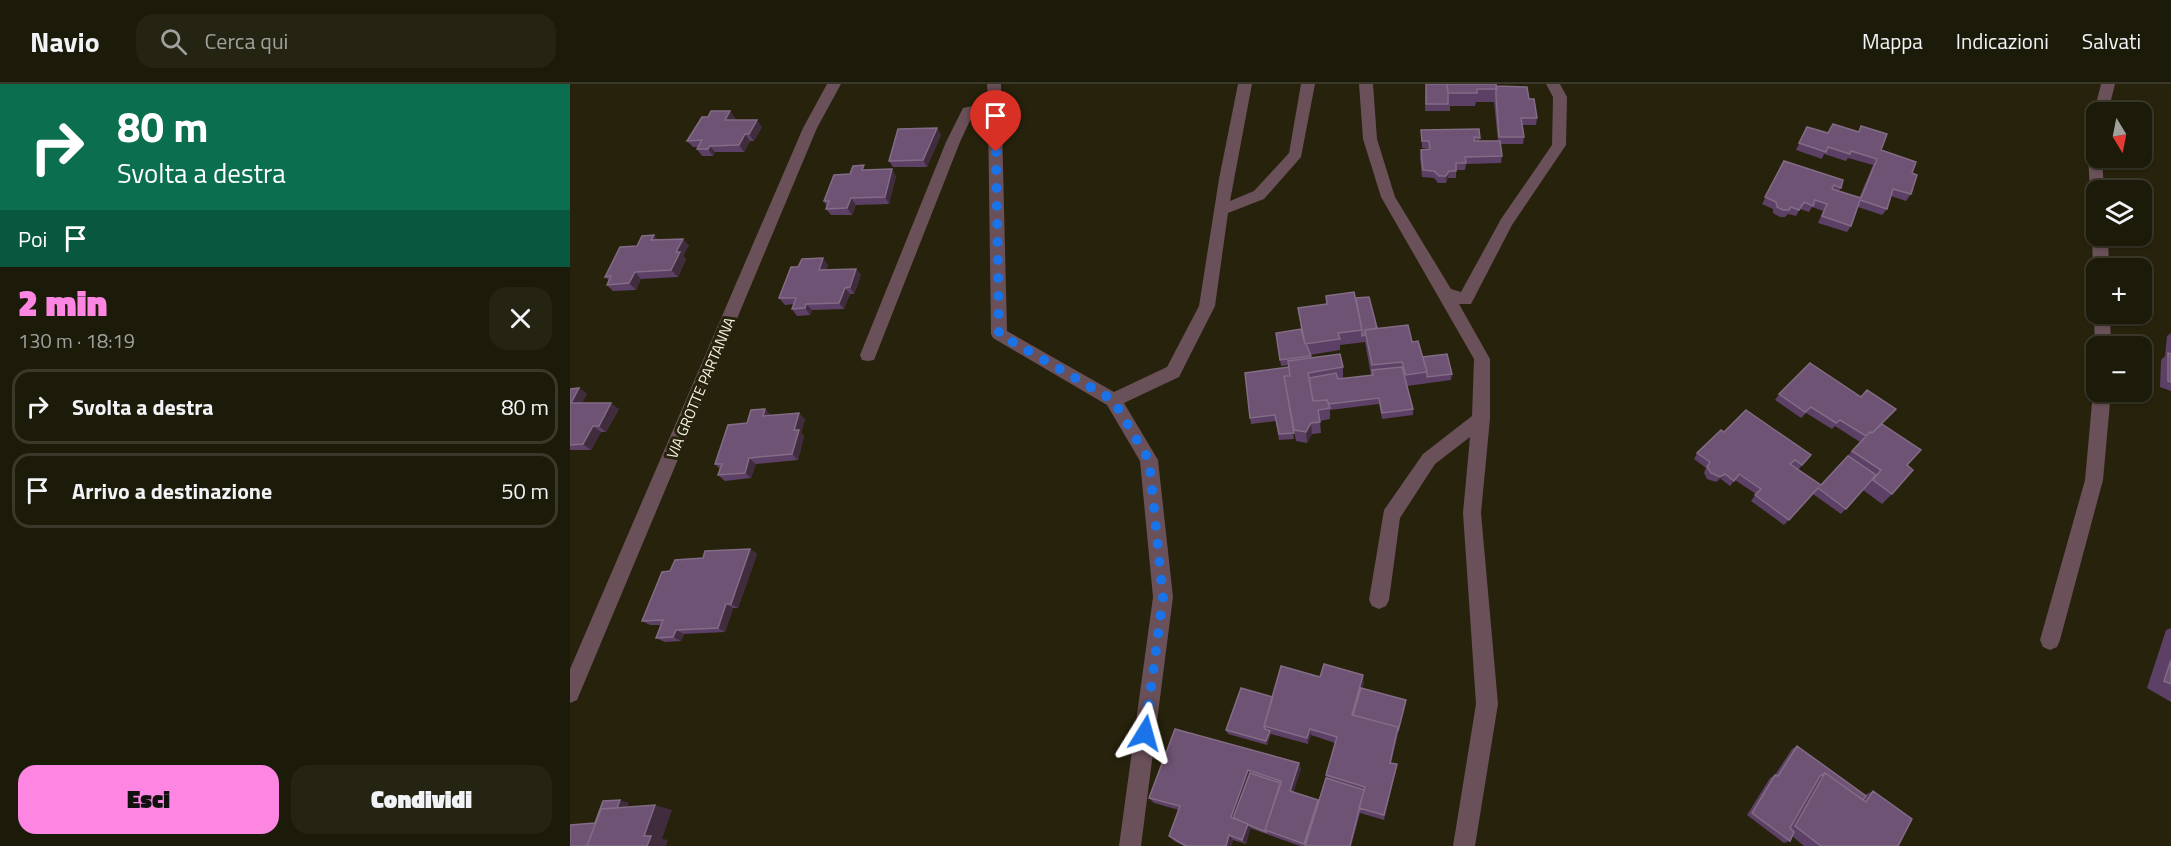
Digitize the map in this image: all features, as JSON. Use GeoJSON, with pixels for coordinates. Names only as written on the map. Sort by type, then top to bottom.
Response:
{"type":"FeatureCollection","features":[{"type":"Feature","properties":{"kind":"street","name":"VIA GROTTE PARTANNA"},"geometry":{"type":"LineString","coordinates":[[570,693],[810,128],[834,84]]}},
{"type":"Feature","properties":{"kind":"street"},"geometry":{"type":"LineString","coordinates":[[994,84],[999,334],[1113,400],[1149,460],[1163,597],[1130,846]]}},
{"type":"Feature","properties":{"kind":"street"},"geometry":{"type":"LineString","coordinates":[[1113,400],[1173,372],[1207,306],[1245,84]]}},
{"type":"Feature","properties":{"kind":"street"},"geometry":{"type":"LineString","coordinates":[[1222,210],[1259,195],[1296,154],[1308,84]]}},
{"type":"Feature","properties":{"kind":"street"},"geometry":{"type":"LineString","coordinates":[[1366,84],[1370,139],[1388,197],[1482,359],[1481,419],[1473,513],[1487,704],[1464,846]]}},
{"type":"Feature","properties":{"kind":"street"},"geometry":{"type":"LineString","coordinates":[[1445,294],[1465,300],[1506,223],[1559,145],[1560,97],[1553,84]]}},
{"type":"Feature","properties":{"kind":"street"},"geometry":{"type":"LineString","coordinates":[[2104,102],[2108,84]]}},
{"type":"Feature","properties":{"kind":"street"},"geometry":{"type":"LineString","coordinates":[[868,355],[952,142],[968,111],[995,106]]}},
{"type":"Feature","properties":{"kind":"street"},"geometry":{"type":"LineString","coordinates":[[2050,640],[2094,480],[2101,402]]}},
{"type":"Feature","properties":{"kind":"street"},"geometry":{"type":"LineString","coordinates":[[1379,600],[1391,516],[1429,459],[1481,419]]}},
{"type":"Feature","properties":{"kind":"building"},"geometry":{"type":"Polygon","coordinates":[[[1426,84],[1447,84],[1448,104],[1426,104],[1426,84]]]}},
{"type":"Feature","properties":{"kind":"building"},"geometry":{"type":"Polygon","coordinates":[[[1447,84],[1496,84],[1497,89],[1477,89],[1477,93],[1448,93],[1447,84]]]}},
{"type":"Feature","properties":{"kind":"building"},"geometry":{"type":"Polygon","coordinates":[[[1496,86],[1527,87],[1529,99],[1534,99],[1537,118],[1521,118],[1524,137],[1499,137],[1496,86]]]}},
{"type":"Feature","properties":{"kind":"building"},"geometry":{"type":"Polygon","coordinates":[[[711,111],[730,111],[725,120],[757,120],[739,145],[697,149],[702,140],[687,141],[702,117],[708,117],[711,111]]]}},
{"type":"Feature","properties":{"kind":"building"},"geometry":{"type":"Polygon","coordinates":[[[1833,124],[1859,132],[1861,126],[1887,134],[1881,150],[1916,162],[1912,173],[1917,175],[1911,194],[1893,189],[1887,209],[1860,200],[1851,226],[1822,216],[1827,204],[1815,200],[1813,206],[1804,202],[1799,210],[1791,207],[1789,210],[1783,210],[1777,207],[1776,202],[1765,197],[1784,161],[1843,180],[1841,188],[1834,185],[1832,189],[1861,198],[1877,159],[1828,147],[1826,152],[1799,143],[1807,127],[1828,133],[1833,124]]]}},
{"type":"Feature","properties":{"kind":"building"},"geometry":{"type":"Polygon","coordinates":[[[937,128],[923,160],[889,161],[898,129],[937,128]]]}},
{"type":"Feature","properties":{"kind":"building"},"geometry":{"type":"Polygon","coordinates":[[[1479,129],[1480,138],[1474,137],[1474,141],[1500,141],[1502,156],[1465,157],[1466,163],[1456,163],[1456,171],[1449,171],[1446,176],[1439,176],[1434,171],[1423,170],[1421,150],[1430,149],[1429,141],[1422,141],[1421,130],[1479,129]]]}},
{"type":"Feature","properties":{"kind":"building"},"geometry":{"type":"Polygon","coordinates":[[[864,165],[862,170],[892,169],[885,197],[851,198],[847,208],[826,209],[829,201],[824,201],[834,175],[850,174],[853,166],[864,165]]]}},
{"type":"Feature","properties":{"kind":"building"},"geometry":{"type":"Polygon","coordinates":[[[654,235],[651,240],[683,239],[676,252],[680,252],[671,270],[635,272],[629,283],[607,285],[611,276],[605,277],[620,247],[637,246],[642,236],[654,235]]]}},
{"type":"Feature","properties":{"kind":"building"},"geometry":{"type":"Polygon","coordinates":[[[823,258],[819,270],[856,269],[850,287],[845,288],[839,303],[806,304],[805,308],[792,309],[796,298],[779,298],[791,267],[798,267],[802,259],[823,258]]]}},
{"type":"Feature","properties":{"kind":"building"},"geometry":{"type":"Polygon","coordinates":[[[1354,292],[1362,330],[1338,333],[1340,339],[1305,344],[1298,308],[1327,304],[1326,296],[1354,292]]]}},
{"type":"Feature","properties":{"kind":"building"},"geometry":{"type":"Polygon","coordinates":[[[1369,297],[1377,328],[1365,330],[1365,335],[1362,336],[1356,298],[1369,297]]]}},
{"type":"Feature","properties":{"kind":"building"},"geometry":{"type":"Polygon","coordinates":[[[1408,325],[1412,342],[1418,341],[1427,372],[1406,375],[1402,362],[1372,365],[1365,330],[1408,325]]]}},
{"type":"Feature","properties":{"kind":"building"},"geometry":{"type":"Polygon","coordinates":[[[1301,329],[1311,356],[1280,360],[1276,333],[1301,329]]]}},
{"type":"Feature","properties":{"kind":"building"},"geometry":{"type":"Polygon","coordinates":[[[2168,353],[2171,354],[2171,382],[2168,381],[2168,353]]]}},
{"type":"Feature","properties":{"kind":"building"},"geometry":{"type":"Polygon","coordinates":[[[1340,354],[1343,367],[1308,373],[1313,401],[1327,400],[1330,408],[1318,410],[1320,422],[1311,423],[1306,432],[1294,430],[1284,376],[1290,376],[1288,361],[1340,354]]]}},
{"type":"Feature","properties":{"kind":"building"},"geometry":{"type":"Polygon","coordinates":[[[1447,354],[1452,374],[1427,377],[1423,357],[1447,354]]]}},
{"type":"Feature","properties":{"kind":"building"},"geometry":{"type":"Polygon","coordinates":[[[1810,363],[1861,397],[1867,390],[1896,409],[1866,436],[1840,420],[1836,423],[1811,407],[1805,412],[1779,394],[1810,363]]]}},
{"type":"Feature","properties":{"kind":"building"},"geometry":{"type":"Polygon","coordinates":[[[1289,367],[1290,376],[1284,376],[1294,433],[1279,434],[1275,415],[1250,418],[1245,373],[1289,367]]]}},
{"type":"Feature","properties":{"kind":"building"},"geometry":{"type":"Polygon","coordinates":[[[1402,367],[1413,409],[1382,413],[1379,398],[1329,404],[1327,400],[1313,401],[1309,378],[1336,373],[1338,379],[1373,375],[1372,370],[1402,367]]]}},
{"type":"Feature","properties":{"kind":"building"},"geometry":{"type":"Polygon","coordinates":[[[579,388],[571,403],[611,403],[599,426],[593,426],[583,444],[570,445],[570,389],[579,388]]]}},
{"type":"Feature","properties":{"kind":"building"},"geometry":{"type":"Polygon","coordinates":[[[765,409],[763,416],[799,413],[794,430],[799,430],[792,454],[749,458],[745,473],[718,475],[722,464],[715,464],[728,425],[747,423],[751,410],[765,409]]]}},
{"type":"Feature","properties":{"kind":"building"},"geometry":{"type":"Polygon","coordinates":[[[1746,410],[1811,455],[1802,465],[1795,460],[1790,464],[1821,485],[1848,456],[1876,475],[1846,509],[1818,488],[1789,520],[1755,495],[1761,489],[1739,474],[1734,481],[1725,474],[1720,477],[1711,473],[1707,467],[1710,462],[1697,453],[1721,430],[1724,432],[1746,410]]]}},
{"type":"Feature","properties":{"kind":"building"},"geometry":{"type":"Polygon","coordinates":[[[1882,424],[1921,450],[1907,465],[1913,470],[1892,494],[1873,480],[1881,470],[1852,451],[1870,432],[1872,433],[1882,424]]]}},
{"type":"Feature","properties":{"kind":"building"},"geometry":{"type":"Polygon","coordinates":[[[750,549],[731,604],[726,604],[718,628],[676,630],[673,637],[656,638],[663,620],[642,621],[662,572],[670,571],[675,560],[703,558],[705,551],[750,549]]]}},
{"type":"Feature","properties":{"kind":"building"},"geometry":{"type":"Polygon","coordinates":[[[2171,660],[2171,684],[2164,681],[2171,660]]]}},
{"type":"Feature","properties":{"kind":"building"},"geometry":{"type":"Polygon","coordinates":[[[1324,664],[1363,675],[1352,715],[1398,727],[1390,763],[1397,764],[1384,815],[1359,808],[1365,787],[1326,775],[1337,737],[1310,729],[1307,738],[1264,726],[1281,666],[1320,677],[1324,664]]]}},
{"type":"Feature","properties":{"kind":"building"},"geometry":{"type":"Polygon","coordinates":[[[1241,688],[1273,697],[1264,726],[1270,731],[1266,741],[1226,730],[1241,688]]]}},
{"type":"Feature","properties":{"kind":"building"},"geometry":{"type":"Polygon","coordinates":[[[1361,688],[1406,700],[1398,731],[1398,727],[1353,715],[1361,688]]]}},
{"type":"Feature","properties":{"kind":"building"},"geometry":{"type":"Polygon","coordinates":[[[1175,729],[1299,763],[1290,791],[1318,800],[1304,844],[1265,830],[1281,781],[1248,770],[1231,817],[1248,824],[1242,840],[1229,835],[1226,846],[1186,846],[1169,836],[1180,806],[1149,798],[1175,729]]]}},
{"type":"Feature","properties":{"kind":"building"},"geometry":{"type":"Polygon","coordinates":[[[1797,746],[1866,796],[1863,800],[1825,773],[1820,776],[1790,828],[1794,832],[1790,841],[1752,813],[1775,775],[1778,776],[1797,746]]]}},
{"type":"Feature","properties":{"kind":"building"},"geometry":{"type":"Polygon","coordinates":[[[1250,773],[1281,783],[1266,832],[1233,818],[1250,773]]]}},
{"type":"Feature","properties":{"kind":"building"},"geometry":{"type":"Polygon","coordinates":[[[1825,773],[1866,802],[1873,791],[1912,819],[1898,846],[1821,846],[1795,826],[1825,773]]]}},
{"type":"Feature","properties":{"kind":"building"},"geometry":{"type":"Polygon","coordinates":[[[1326,778],[1364,790],[1350,846],[1305,846],[1326,778]]]}},
{"type":"Feature","properties":{"kind":"building"},"geometry":{"type":"Polygon","coordinates":[[[620,800],[617,808],[601,809],[587,846],[570,846],[570,825],[595,823],[603,801],[620,800]]]}},
{"type":"Feature","properties":{"kind":"building"},"geometry":{"type":"Polygon","coordinates":[[[655,805],[644,836],[651,836],[647,846],[587,846],[601,809],[655,805]]]}},
{"type":"Feature","properties":{"kind":"route"},"geometry":{"type":"LineString","coordinates":[[996,152],[999,334],[1113,400],[1149,460],[1163,597],[1145,733]]}}]}
